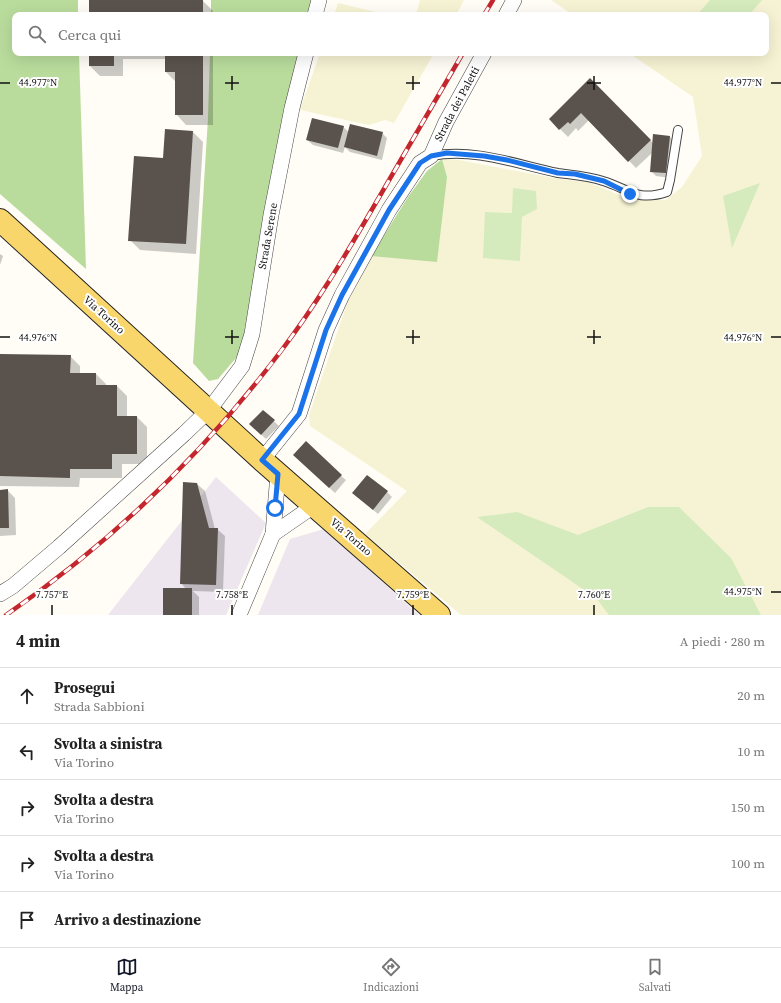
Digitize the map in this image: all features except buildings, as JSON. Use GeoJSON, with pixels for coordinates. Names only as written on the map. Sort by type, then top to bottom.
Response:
{"type":"FeatureCollection","features":[{"type":"Feature","properties":{"kind":"main road","name":"Via Torino"},"geometry":{"type":"LineString","coordinates":[[0,220],[270,467],[439,615]]}},
{"type":"Feature","properties":{"kind":"street"},"geometry":{"type":"LineString","coordinates":[[316,12],[319,0]]}},
{"type":"Feature","properties":{"kind":"street"},"geometry":{"type":"LineString","coordinates":[[508,12],[514,0]]}},
{"type":"Feature","properties":{"kind":"street","name":"Strada Serene"},"geometry":{"type":"LineString","coordinates":[[209,410],[242,366],[252,334],[274,200],[292,108],[305,56]]}},
{"type":"Feature","properties":{"kind":"street","name":"Strada dei Paletti"},"geometry":{"type":"LineString","coordinates":[[431,156],[446,122],[482,56]]}},
{"type":"Feature","properties":{"kind":"street"},"geometry":{"type":"LineString","coordinates":[[239,615],[273,534],[270,467],[299,414],[326,330],[342,295],[389,210],[420,163],[431,156]]}},
{"type":"Feature","properties":{"kind":"street"},"geometry":{"type":"LineString","coordinates":[[0,594],[13,586],[59,547],[209,410]]}},
{"type":"Feature","properties":{"kind":"street"},"geometry":{"type":"LineString","coordinates":[[273,534],[314,505]]}},
{"type":"Feature","properties":{"kind":"lane"},"geometry":{"type":"LineString","coordinates":[[431,156],[447,153],[484,156],[507,160],[558,173],[575,174],[604,181],[630,194],[654,197],[667,192],[678,130]]}},
{"type":"Feature","properties":{"kind":"shaded area"},"geometry":{"type":"Polygon","coordinates":[[[420,0],[464,0],[458,12],[417,12],[420,0]]]}},
{"type":"Feature","properties":{"kind":"shaded area"},"geometry":{"type":"Polygon","coordinates":[[[551,0],[781,0],[781,615],[461,615],[365,534],[407,491],[310,426],[309,415],[351,292],[371,256],[447,177],[442,159],[459,160],[559,179],[588,182],[624,197],[666,200],[682,187],[702,156],[693,97],[633,56],[769,56],[769,12],[569,12],[551,0]]]}},
{"type":"Feature","properties":{"kind":"shaded area"},"geometry":{"type":"Polygon","coordinates":[[[338,3],[376,12],[335,12],[338,3]]]}},
{"type":"Feature","properties":{"kind":"shaded area"},"geometry":{"type":"Polygon","coordinates":[[[319,56],[432,56],[394,123],[385,120],[369,125],[300,110],[319,56]]]}},
{"type":"Feature","properties":{"kind":"shaded area"},"geometry":{"type":"Polygon","coordinates":[[[216,477],[266,523],[226,615],[108,615],[216,477]]]}},
{"type":"Feature","properties":{"kind":"shaded area"},"geometry":{"type":"Polygon","coordinates":[[[324,529],[419,615],[258,615],[290,539],[324,529]]]}},
{"type":"Feature","properties":{"kind":"green space"},"geometry":{"type":"Polygon","coordinates":[[[0,0],[78,0],[78,12],[12,12],[12,56],[79,56],[86,269],[0,194],[0,0]]]}},
{"type":"Feature","properties":{"kind":"green space"},"geometry":{"type":"Polygon","coordinates":[[[211,0],[312,0],[309,12],[211,12],[211,0]]]}},
{"type":"Feature","properties":{"kind":"green space"},"geometry":{"type":"Polygon","coordinates":[[[710,0],[762,0],[752,12],[700,12],[710,0]]]}},
{"type":"Feature","properties":{"kind":"green space"},"geometry":{"type":"Polygon","coordinates":[[[210,56],[298,56],[248,333],[236,358],[218,379],[209,381],[193,363],[208,118],[210,56]]]}},
{"type":"Feature","properties":{"kind":"green space"},"geometry":{"type":"Polygon","coordinates":[[[442,159],[447,177],[437,262],[371,256],[408,197],[427,171],[442,159]]]}},
{"type":"Feature","properties":{"kind":"green space"},"geometry":{"type":"Polygon","coordinates":[[[760,183],[732,248],[723,196],[760,183]]]}},
{"type":"Feature","properties":{"kind":"green space"},"geometry":{"type":"Polygon","coordinates":[[[513,188],[536,191],[537,209],[522,217],[520,261],[483,258],[485,212],[512,213],[513,188]]]}},
{"type":"Feature","properties":{"kind":"green space"},"geometry":{"type":"Polygon","coordinates":[[[648,507],[679,507],[731,558],[761,615],[609,615],[596,598],[477,517],[517,512],[578,535],[648,507]]]}},
{"type":"Feature","properties":{"kind":"railway"},"geometry":{"type":"LineString","coordinates":[[486,12],[493,0]]}},
{"type":"Feature","properties":{"kind":"railway"},"geometry":{"type":"LineString","coordinates":[[6,615],[45,587],[119,527],[188,460],[251,389],[294,334],[330,280],[461,56]]}},
{"type":"Feature","properties":{"kind":"route"},"geometry":{"type":"LineString","coordinates":[[275,508],[278,474],[262,460],[299,414],[326,330],[342,295],[389,210],[420,163],[431,156],[447,153],[484,156],[507,160],[558,173],[575,174],[604,181],[630,194]]}}]}
